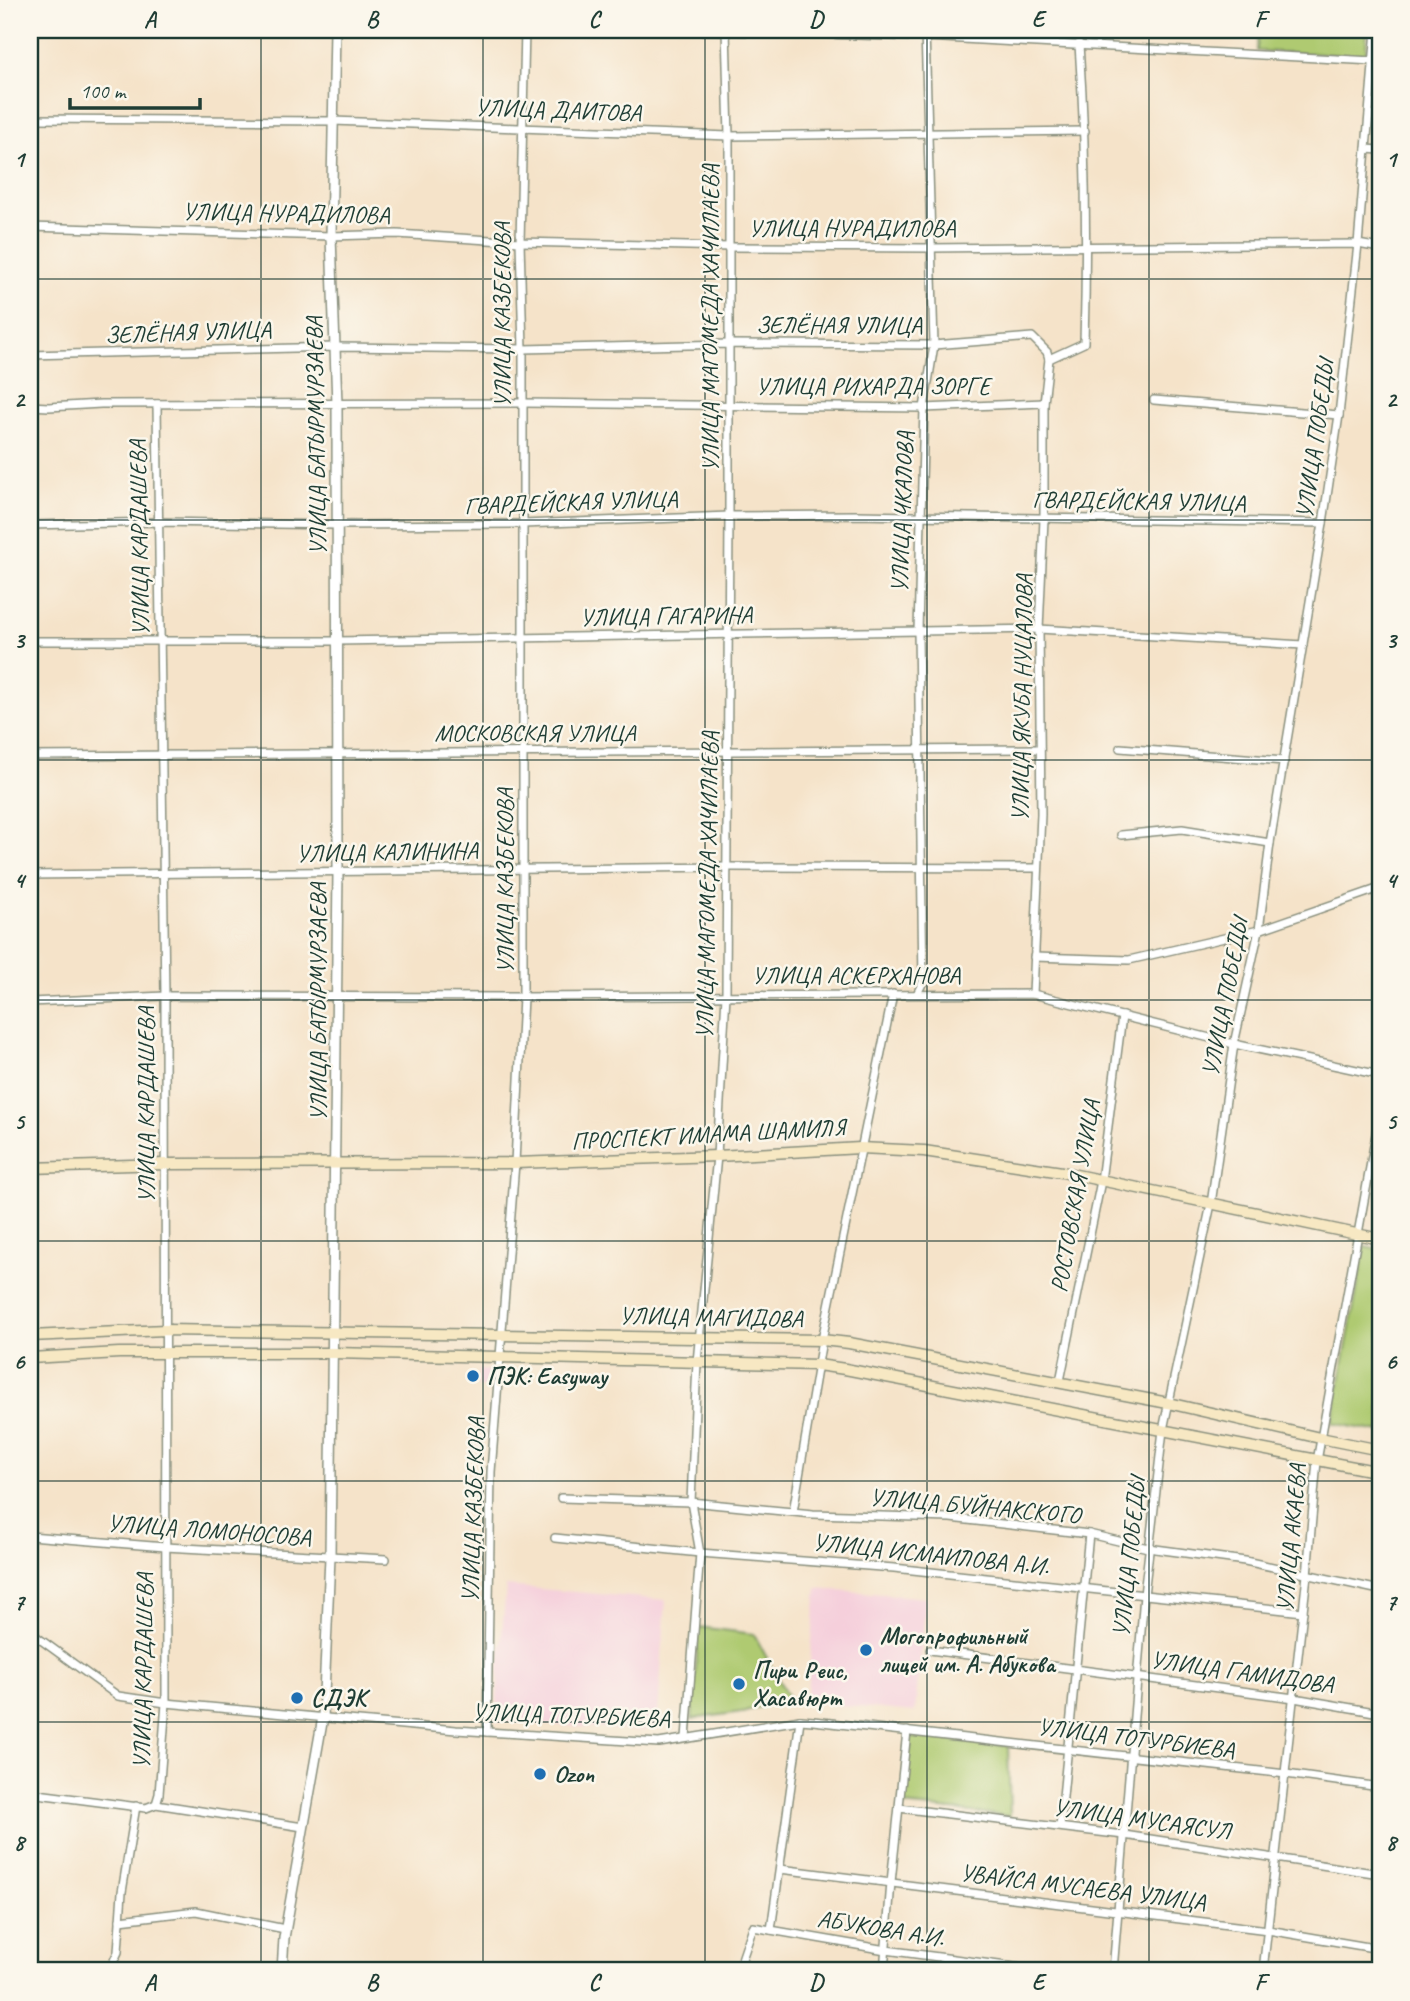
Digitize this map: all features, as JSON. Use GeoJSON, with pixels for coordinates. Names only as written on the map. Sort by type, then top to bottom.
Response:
{"type":"FeatureCollection","features":[{"type":"Feature","properties":{"kind":"main road","name":"ПРОСПЕКТ ИМАМА ШАМИЛЯ"},"geometry":{"type":"LineString","coordinates":[[30,1168],[165,1164],[515,1163],[860,1148],[924,1151],[1101,1181],[1380,1239]]}},
{"type":"Feature","properties":{"kind":"main road","name":"УЛИЦА МАГИДОВА"},"geometry":{"type":"LineString","coordinates":[[30,1336],[165,1330],[822,1340],[1060,1381],[1380,1450]]}},
{"type":"Feature","properties":{"kind":"main road","name":"УЛИЦА МАГИДОВА"},"geometry":{"type":"LineString","coordinates":[[30,1358],[165,1353],[334,1353],[845,1368],[1380,1472]]}},
{"type":"Feature","properties":{"kind":"street","name":"УЛИЦА БАТЫРМУРЗАЕВА"},"geometry":{"type":"LineString","coordinates":[[282,1971],[285,1928],[323,1717],[330,1557],[338,871],[337,404],[331,236],[335,30]]}},
{"type":"Feature","properties":{"kind":"street","name":"УЛИЦА КАЗБЕКОВА"},"geometry":{"type":"LineString","coordinates":[[486,1732],[491,1472],[515,1163],[523,998],[525,753],[520,242],[525,30]]}},
{"type":"Feature","properties":{"kind":"street"},"geometry":{"type":"LineString","coordinates":[[686,30],[925,33],[1373,61]]}},
{"type":"Feature","properties":{"kind":"street","name":"УЛИЦА ПОБЕДЫ"},"geometry":{"type":"LineString","coordinates":[[1112,1971],[1148,1548],[1163,1430],[1211,1204],[1234,1044],[1259,930],[1270,843],[1323,523],[1339,415],[1358,244],[1376,30]]}},
{"type":"Feature","properties":{"kind":"street","name":"УЛИЦА МАГОМЕДА ХАЧИЛАЕВА"},"geometry":{"type":"LineString","coordinates":[[686,1738],[700,1553],[691,1502],[697,1362],[717,1156],[726,995],[730,247],[726,31]]}},
{"type":"Feature","properties":{"kind":"street","name":"УЛИЦА ЧКАЛОВА"},"geometry":{"type":"LineString","coordinates":[[917,994],[923,982],[918,631],[921,516],[924,408],[934,345],[925,33]]}},
{"type":"Feature","properties":{"kind":"street"},"geometry":{"type":"LineString","coordinates":[[1049,359],[1084,343],[1087,247],[1085,131],[1079,44]]}},
{"type":"Feature","properties":{"kind":"street","name":"УЛИЦА ДАИТОВА"},"geometry":{"type":"LineString","coordinates":[[30,119],[333,121],[729,136],[1085,131]]}},
{"type":"Feature","properties":{"kind":"street"},"geometry":{"type":"LineString","coordinates":[[1366,149],[1380,150]]}},
{"type":"Feature","properties":{"kind":"street","name":"УЛИЦА НУРАДИЛОВА"},"geometry":{"type":"LineString","coordinates":[[30,227],[331,236],[397,233],[520,242],[730,247],[1358,244],[1380,248]]}},
{"type":"Feature","properties":{"kind":"street","name":"ЗЕЛЁНАЯ УЛИЦА"},"geometry":{"type":"LineString","coordinates":[[30,355],[335,347],[523,349],[729,344],[934,345],[1032,337],[1047,352],[1049,359]]}},
{"type":"Feature","properties":{"kind":"street","name":"УЛИЦА ЯКУБА НУЦАЛОВА"},"geometry":{"type":"LineString","coordinates":[[1033,994],[1038,868],[1044,403],[1049,359]]}},
{"type":"Feature","properties":{"kind":"street"},"geometry":{"type":"LineString","coordinates":[[1154,400],[1339,415]]}},
{"type":"Feature","properties":{"kind":"street","name":"УЛИЦА РИХАРДА ЗОРГЕ"},"geometry":{"type":"LineString","coordinates":[[30,406],[523,403],[924,408],[1044,403]]}},
{"type":"Feature","properties":{"kind":"street","name":"УЛИЦА КАРДАШЕВА"},"geometry":{"type":"LineString","coordinates":[[156,1804],[166,1703],[165,996],[157,404]]}},
{"type":"Feature","properties":{"kind":"street","name":"ГВАРДЕЙСКАЯ УЛИЦА"},"geometry":{"type":"LineString","coordinates":[[30,525],[158,522],[336,526],[523,524],[729,516],[921,516],[1323,523]]}},
{"type":"Feature","properties":{"kind":"street","name":"УЛИЦА ГАГАРИНА"},"geometry":{"type":"LineString","coordinates":[[30,640],[337,641],[1040,629],[1303,645]]}},
{"type":"Feature","properties":{"kind":"street"},"geometry":{"type":"LineString","coordinates":[[1120,748],[1284,761]]}},
{"type":"Feature","properties":{"kind":"street","name":"МОСКОВСКАЯ УЛИЦА"},"geometry":{"type":"LineString","coordinates":[[30,756],[1040,749]]}},
{"type":"Feature","properties":{"kind":"street"},"geometry":{"type":"LineString","coordinates":[[1121,835],[1182,829],[1270,843]]}},
{"type":"Feature","properties":{"kind":"street","name":"УЛИЦА КАЛИНИНА"},"geometry":{"type":"LineString","coordinates":[[30,875],[728,867],[1038,868]]}},
{"type":"Feature","properties":{"kind":"street"},"geometry":{"type":"LineString","coordinates":[[1034,957],[1129,960],[1259,930],[1380,888]]}},
{"type":"Feature","properties":{"kind":"street"},"geometry":{"type":"LineString","coordinates":[[793,1512],[822,1340],[893,994]]}},
{"type":"Feature","properties":{"kind":"street","name":"УЛИЦА АСКЕРХАНОВА"},"geometry":{"type":"LineString","coordinates":[[30,1002],[165,996],[523,998],[1033,994],[1234,1044],[1380,1075]]}},
{"type":"Feature","properties":{"kind":"street","name":"РОСТОВСКАЯ УЛИЦА"},"geometry":{"type":"LineString","coordinates":[[1060,1381],[1101,1181],[1122,1016]]}},
{"type":"Feature","properties":{"kind":"street","name":"УЛИЦА АКАЕВА"},"geometry":{"type":"LineString","coordinates":[[1263,1971],[1320,1438],[1380,1112]]}},
{"type":"Feature","properties":{"kind":"street","name":"УЛИЦА БУЙНАКСКОГО"},"geometry":{"type":"LineString","coordinates":[[561,1498],[691,1502],[813,1514],[950,1518],[1089,1534],[1148,1548],[1245,1562],[1380,1590]]}},
{"type":"Feature","properties":{"kind":"street"},"geometry":{"type":"LineString","coordinates":[[1060,1827],[1089,1534]]}},
{"type":"Feature","properties":{"kind":"street","name":"УЛИЦА ЛОМОНОСОВА"},"geometry":{"type":"LineString","coordinates":[[30,1536],[165,1547],[386,1559]]}},
{"type":"Feature","properties":{"kind":"street","name":"УЛИЦА ИСМАИЛОВА А.И."},"geometry":{"type":"LineString","coordinates":[[555,1538],[700,1553],[894,1568],[1303,1612]]}},
{"type":"Feature","properties":{"kind":"street","name":"УЛИЦА ТОТУРБИЕВА"},"geometry":{"type":"LineString","coordinates":[[30,1632],[118,1696],[166,1703],[486,1732],[659,1743],[800,1720],[1286,1774],[1380,1787]]}},
{"type":"Feature","properties":{"kind":"street","name":"УЛИЦА ГАМИДОВА"},"geometry":{"type":"LineString","coordinates":[[930,1650],[1294,1698],[1380,1713]]}},
{"type":"Feature","properties":{"kind":"street"},"geometry":{"type":"LineString","coordinates":[[771,1930],[800,1720]]}},
{"type":"Feature","properties":{"kind":"street"},"geometry":{"type":"LineString","coordinates":[[884,1971],[907,1731]]}},
{"type":"Feature","properties":{"kind":"street"},"geometry":{"type":"LineString","coordinates":[[30,1793],[146,1808],[156,1804],[303,1826]]}},
{"type":"Feature","properties":{"kind":"street"},"geometry":{"type":"LineString","coordinates":[[109,1971],[118,1952],[122,1892],[136,1806]]}},
{"type":"Feature","properties":{"kind":"street","name":"УЛИЦА МУСАЯСУЛ"},"geometry":{"type":"LineString","coordinates":[[899,1808],[1124,1835],[1380,1874]]}},
{"type":"Feature","properties":{"kind":"street","name":"УВАЙСА МУСАЕВА УЛИЦА"},"geometry":{"type":"LineString","coordinates":[[780,1869],[1268,1930],[1380,1949]]}},
{"type":"Feature","properties":{"kind":"street"},"geometry":{"type":"LineString","coordinates":[[120,1920],[196,1911],[285,1928]]}},
{"type":"Feature","properties":{"kind":"street","name":"АБУКОВА А.И."},"geometry":{"type":"LineString","coordinates":[[738,1971],[754,1927],[886,1950],[1044,1971]]}},
{"type":"Feature","properties":{"kind":"shaded area"},"geometry":{"type":"Polygon","coordinates":[[[479,1370],[490,1371],[489,1387],[478,1387],[479,1370]]]}},
{"type":"Feature","properties":{"kind":"shaded area"},"geometry":{"type":"Polygon","coordinates":[[[506,1586],[666,1600],[657,1727],[641,1731],[495,1721],[506,1586]]]}},
{"type":"Feature","properties":{"kind":"shaded area","name":"Могопрофильный лицей им. А. Абукова"},"geometry":{"type":"Polygon","coordinates":[[[817,1588],[926,1598],[915,1712],[806,1702],[817,1588]]]}},
{"type":"Feature","properties":{"kind":"green space"},"geometry":{"type":"Polygon","coordinates":[[[1258,30],[1367,30],[1366,56],[1257,51],[1258,30]]]}},
{"type":"Feature","properties":{"kind":"green space"},"geometry":{"type":"Polygon","coordinates":[[[1365,1247],[1380,1250],[1380,1432],[1332,1423],[1365,1247]]]}},
{"type":"Feature","properties":{"kind":"green space"},"geometry":{"type":"Polygon","coordinates":[[[699,1627],[754,1634],[789,1699],[742,1712],[692,1719],[699,1627]]]}},
{"type":"Feature","properties":{"kind":"green space"},"geometry":{"type":"Polygon","coordinates":[[[911,1736],[1008,1746],[1010,1816],[903,1805],[911,1736]]]}},
{"type":"Feature","properties":{"kind":"place","name":"ПЭК: Easyway"},"geometry":{"type":"Point","coordinates":[473,1376]}},
{"type":"Feature","properties":{"kind":"place","name":"Могопрофильный лицей им. А. Абукова"},"geometry":{"type":"Point","coordinates":[866,1650]}},
{"type":"Feature","properties":{"kind":"place","name":"Пири Реис, Хасавюрт"},"geometry":{"type":"Point","coordinates":[739,1684]}},
{"type":"Feature","properties":{"kind":"place","name":"СДЭК"},"geometry":{"type":"Point","coordinates":[297,1698]}},
{"type":"Feature","properties":{"kind":"place","name":"Ozon"},"geometry":{"type":"Point","coordinates":[540,1774]}}]}
